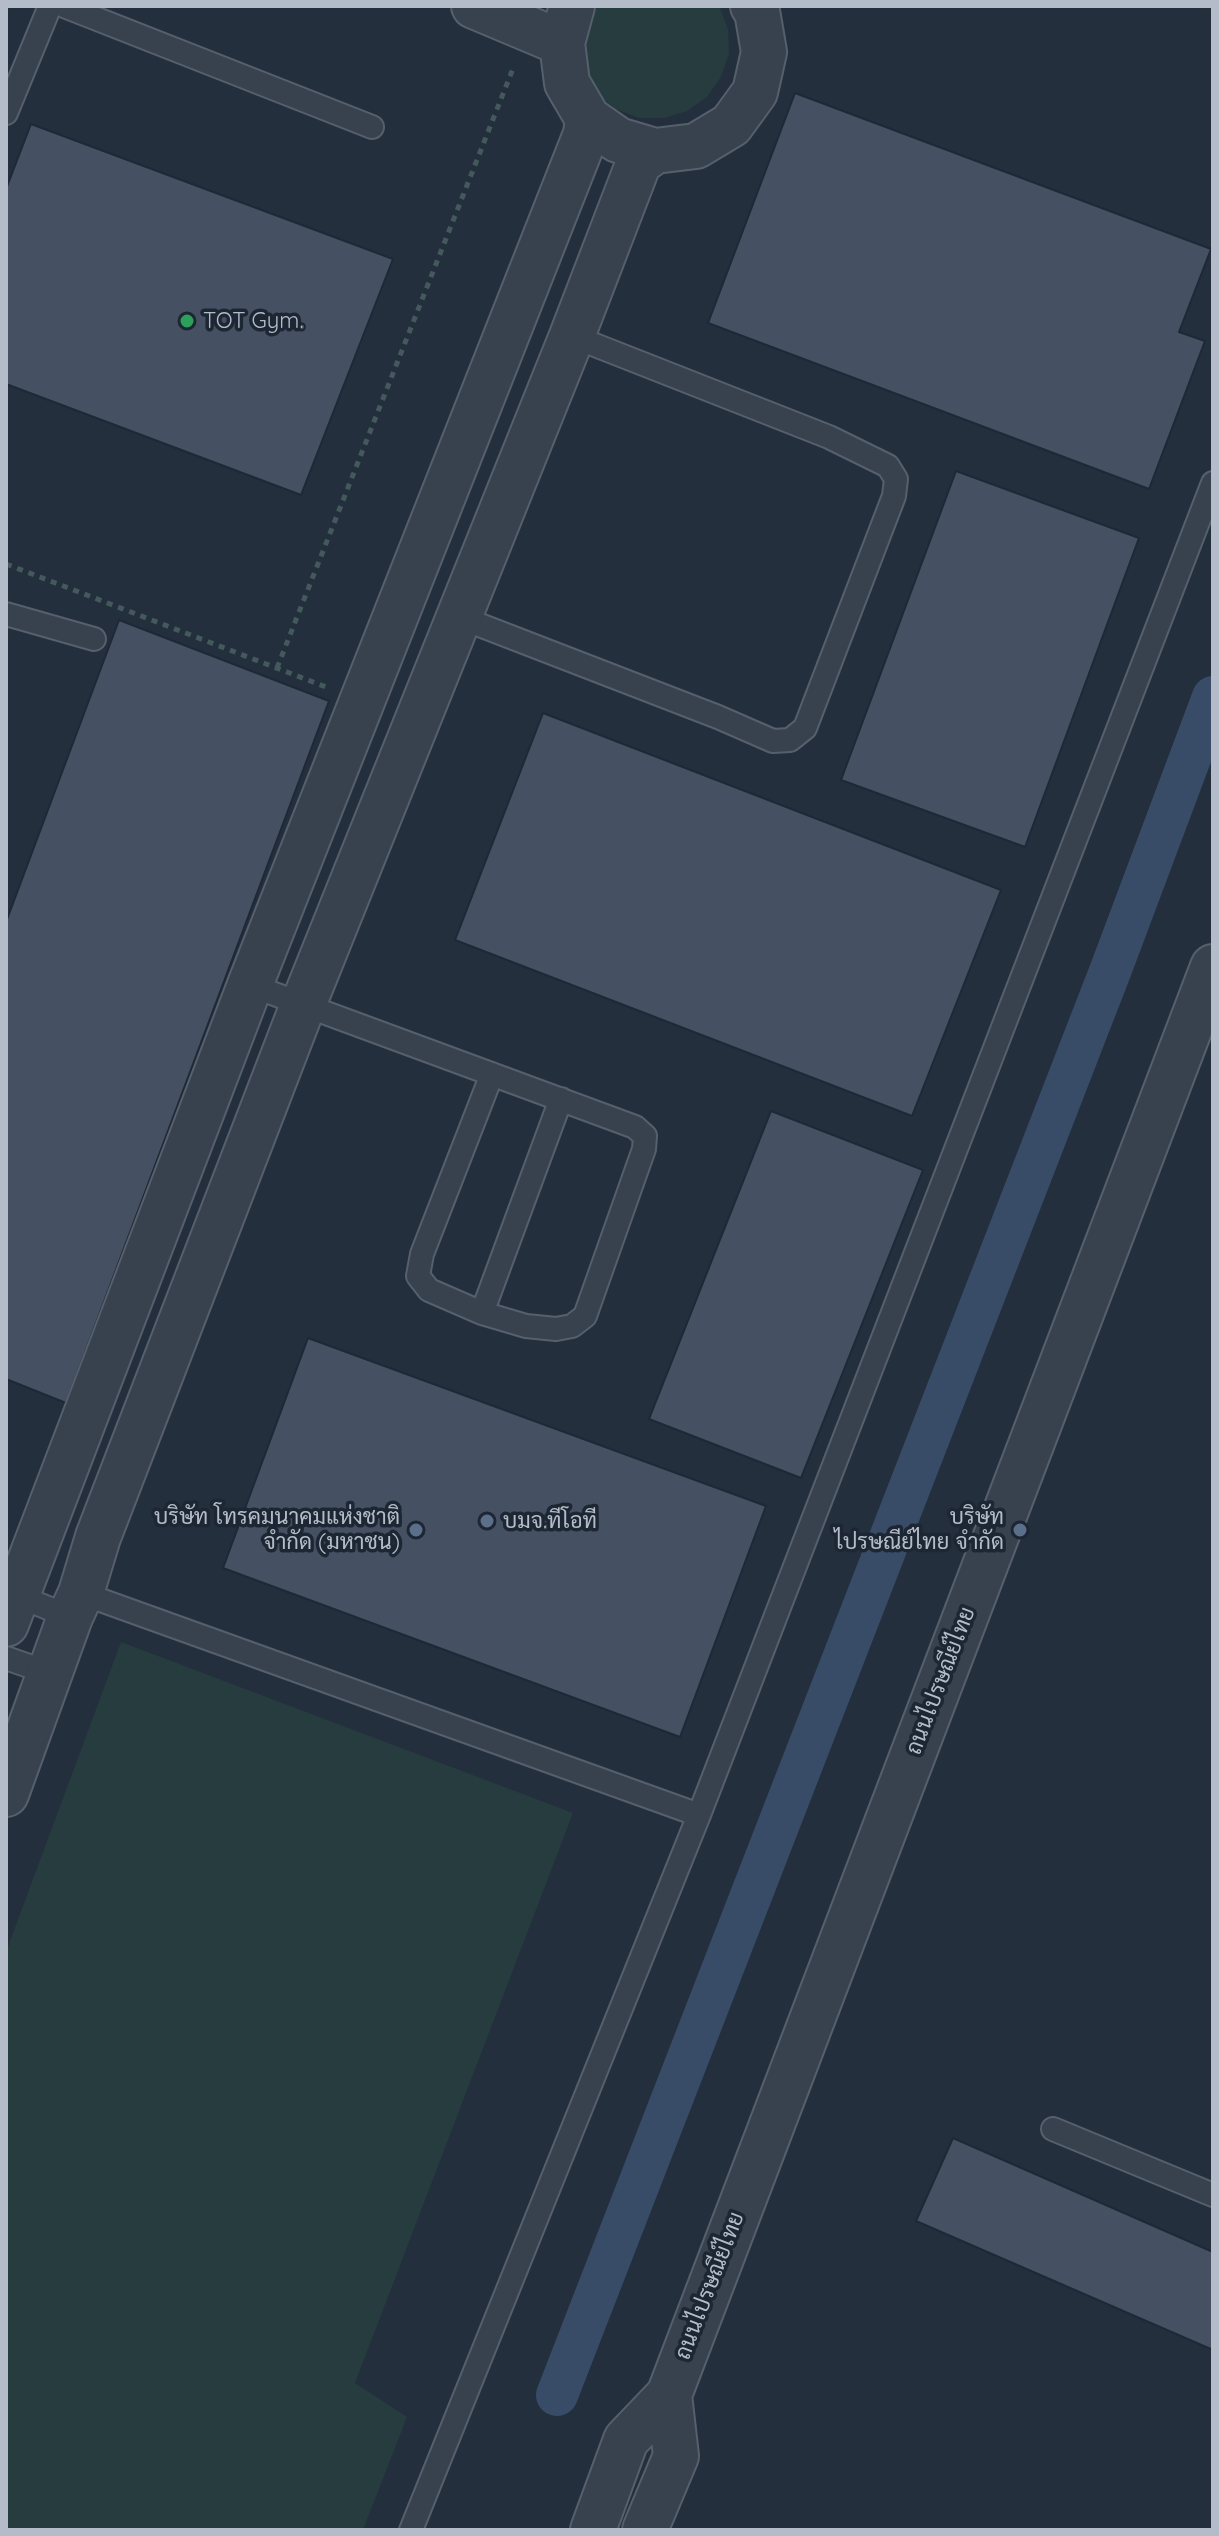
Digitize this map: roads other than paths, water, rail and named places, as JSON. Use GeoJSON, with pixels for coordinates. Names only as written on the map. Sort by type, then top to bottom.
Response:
{"type":"FeatureCollection","features":[{"type":"Feature","properties":{"kind":"street"},"geometry":{"type":"LineString","coordinates":[[474,6],[567,25],[567,83],[588,119],[618,140],[655,151],[696,146],[731,125],[755,92],[764,52],[757,11],[753,6]]}},
{"type":"Feature","properties":{"kind":"street"},"geometry":{"type":"LineString","coordinates":[[9,1603],[586,134],[588,119]]}},
{"type":"Feature","properties":{"kind":"street"},"geometry":{"type":"LineString","coordinates":[[6,1794],[98,1537],[303,1005],[639,162],[655,151]]}},
{"type":"Feature","properties":{"kind":"street","name":"ถนนไปรษณีย์ไทย"},"geometry":{"type":"LineString","coordinates":[[593,2530],[626,2440],[669,2395],[1213,967]]}},
{"type":"Feature","properties":{"kind":"street","name":"ถนนไปรษณีย์ไทย"},"geometry":{"type":"LineString","coordinates":[[645,2530],[676,2456],[669,2395]]}},
{"type":"Feature","properties":{"kind":"lane"},"geometry":{"type":"LineString","coordinates":[[6,113],[50,6]]}},
{"type":"Feature","properties":{"kind":"lane"},"geometry":{"type":"LineString","coordinates":[[64,6],[372,127]]}},
{"type":"Feature","properties":{"kind":"lane"},"geometry":{"type":"LineString","coordinates":[[459,617],[773,741],[790,740],[805,728],[894,496],[896,479],[888,466],[829,437],[572,336]]}},
{"type":"Feature","properties":{"kind":"lane"},"geometry":{"type":"LineString","coordinates":[[411,2530],[699,1815],[1213,483]]}},
{"type":"Feature","properties":{"kind":"lane"},"geometry":{"type":"LineString","coordinates":[[6,614],[94,639]]}},
{"type":"Feature","properties":{"kind":"lane"},"geometry":{"type":"LineString","coordinates":[[250,985],[561,1099],[635,1127],[645,1136],[644,1149],[585,1316],[572,1326],[556,1329],[526,1326],[482,1313],[429,1290],[418,1276],[422,1254],[492,1074]]}},
{"type":"Feature","properties":{"kind":"lane"},"geometry":{"type":"LineString","coordinates":[[482,1313],[561,1099]]}},
{"type":"Feature","properties":{"kind":"lane"},"geometry":{"type":"LineString","coordinates":[[9,1603],[75,1605],[699,1815]]}},
{"type":"Feature","properties":{"kind":"lane"},"geometry":{"type":"LineString","coordinates":[[6,1658],[49,1673]]}},
{"type":"Feature","properties":{"kind":"lane"},"geometry":{"type":"LineString","coordinates":[[1053,2129],[1213,2195]]}},
{"type":"Feature","properties":{"kind":"waterway"},"geometry":{"type":"LineString","coordinates":[[557,2395],[1111,969],[1213,697]]}},
{"type":"Feature","properties":{"kind":"place","name":"TOT Gym."},"geometry":{"type":"Point","coordinates":[187,321]}},
{"type":"Feature","properties":{"kind":"place","name":"บมจ.ทีโอที"},"geometry":{"type":"Point","coordinates":[487,1521]}},
{"type":"Feature","properties":{"kind":"place","name":"บริษัท โทรคมนาคมแห่งชาติ จำกัด (มหาชน)"},"geometry":{"type":"Point","coordinates":[416,1530]}},
{"type":"Feature","properties":{"kind":"place","name":"บริษัท ไปรษณีย์ไทย จำกัด"},"geometry":{"type":"Point","coordinates":[1020,1530]}}]}
